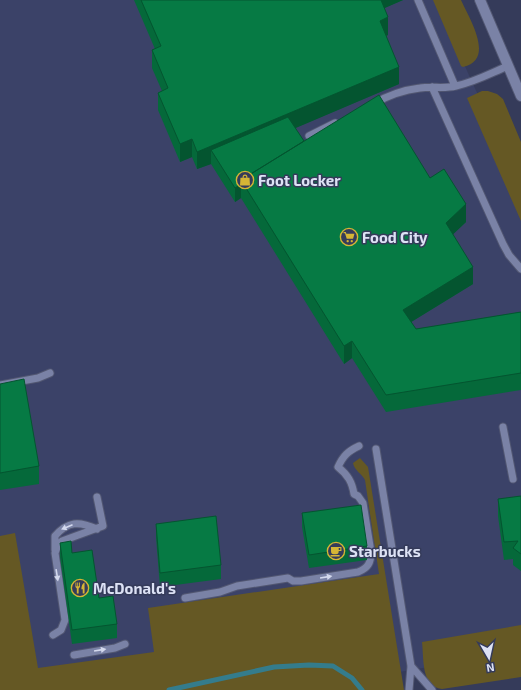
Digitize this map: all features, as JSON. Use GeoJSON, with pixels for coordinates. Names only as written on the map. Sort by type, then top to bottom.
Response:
{"type":"FeatureCollection","features":[{"type":"Feature","properties":{"kind":"street"},"geometry":{"type":"LineString","coordinates":[[480,0],[521,96]]}},
{"type":"Feature","properties":{"kind":"lane"},"geometry":{"type":"LineString","coordinates":[[418,0],[455,86]]}},
{"type":"Feature","properties":{"kind":"lane"},"geometry":{"type":"LineString","coordinates":[[369,106],[382,99],[406,91],[432,87],[443,88],[455,86],[508,66]]}},
{"type":"Feature","properties":{"kind":"lane"},"geometry":{"type":"LineString","coordinates":[[432,87],[503,244],[509,255],[521,269]]}},
{"type":"Feature","properties":{"kind":"lane"},"geometry":{"type":"LineString","coordinates":[[308,136],[342,119]]}},
{"type":"Feature","properties":{"kind":"lane"},"geometry":{"type":"LineString","coordinates":[[0,385],[38,378],[50,373]]}},
{"type":"Feature","properties":{"kind":"lane"},"geometry":{"type":"LineString","coordinates":[[503,427],[513,479]]}},
{"type":"Feature","properties":{"kind":"lane"},"geometry":{"type":"LineString","coordinates":[[185,598],[220,592],[237,586],[288,578],[294,581],[301,581],[364,570],[369,565],[371,552],[363,503],[358,496],[354,494],[350,480],[338,467],[346,454],[359,446]]}},
{"type":"Feature","properties":{"kind":"lane"},"geometry":{"type":"LineString","coordinates":[[376,449],[411,666],[409,690]]}},
{"type":"Feature","properties":{"kind":"lane"},"geometry":{"type":"LineString","coordinates":[[97,497],[100,527]]}},
{"type":"Feature","properties":{"kind":"lane"},"geometry":{"type":"LineString","coordinates":[[53,635],[61,630],[64,620],[55,553],[55,536],[62,528],[71,525],[85,524],[100,527]]}},
{"type":"Feature","properties":{"kind":"lane"},"geometry":{"type":"LineString","coordinates":[[55,553],[58,545],[62,541],[100,527]]}},
{"type":"Feature","properties":{"kind":"lane"},"geometry":{"type":"LineString","coordinates":[[74,655],[115,648],[125,644]]}},
{"type":"Feature","properties":{"kind":"lane"},"geometry":{"type":"LineString","coordinates":[[411,666],[432,690]]}},
{"type":"Feature","properties":{"kind":"shaded area"},"geometry":{"type":"Polygon","coordinates":[[[0,0],[435,0],[506,157],[521,199],[521,651],[294,690],[0,690],[0,0]]]}},
{"type":"Feature","properties":{"kind":"shaded area"},"geometry":{"type":"Polygon","coordinates":[[[433,0],[461,0],[474,27],[479,47],[478,56],[473,63],[463,67],[461,66],[433,0]]]}},
{"type":"Feature","properties":{"kind":"shaded area"},"geometry":{"type":"Polygon","coordinates":[[[482,91],[497,94],[503,99],[521,142],[521,221],[467,98],[482,91]]]}},
{"type":"Feature","properties":{"kind":"shaded area"},"geometry":{"type":"Polygon","coordinates":[[[360,458],[368,467],[404,690],[0,690],[0,536],[15,533],[38,668],[154,652],[148,608],[379,574],[365,480],[355,468],[353,463],[360,458]]]}},
{"type":"Feature","properties":{"kind":"shaded area"},"geometry":{"type":"Polygon","coordinates":[[[521,625],[521,677],[442,689],[435,687],[427,678],[422,642],[521,625]]]}},
{"type":"Feature","properties":{"kind":"building"},"geometry":{"type":"Polygon","coordinates":[[[141,0],[381,0],[388,17],[380,21],[399,67],[197,152],[192,139],[180,144],[158,93],[168,88],[152,50],[161,46],[141,0]]]}},
{"type":"Feature","properties":{"kind":"building"},"geometry":{"type":"Polygon","coordinates":[[[379,95],[430,178],[444,169],[466,204],[446,223],[473,267],[403,310],[416,329],[521,312],[521,373],[386,395],[352,341],[344,346],[241,180],[379,95]]]}},
{"type":"Feature","properties":{"kind":"building"},"geometry":{"type":"Polygon","coordinates":[[[288,117],[304,141],[241,180],[241,184],[235,188],[211,150],[288,117]]]}},
{"type":"Feature","properties":{"kind":"building"},"geometry":{"type":"Polygon","coordinates":[[[24,379],[39,466],[0,473],[0,384],[24,379]]]}},
{"type":"Feature","properties":{"kind":"building"},"geometry":{"type":"Polygon","coordinates":[[[521,496],[521,554],[513,548],[518,541],[504,542],[498,499],[521,496]]]}},
{"type":"Feature","properties":{"kind":"building","name":"Starbucks"},"geometry":{"type":"Polygon","coordinates":[[[361,505],[367,546],[309,555],[302,513],[361,505]]]}},
{"type":"Feature","properties":{"kind":"building"},"geometry":{"type":"Polygon","coordinates":[[[216,516],[221,565],[160,573],[156,524],[216,516]]]}},
{"type":"Feature","properties":{"kind":"building","name":"McDonald's"},"geometry":{"type":"Polygon","coordinates":[[[71,541],[72,553],[92,550],[99,598],[113,596],[117,624],[72,630],[60,543],[71,541]]]}},
{"type":"Feature","properties":{"kind":"waterway"},"geometry":{"type":"LineString","coordinates":[[169,690],[274,667],[309,665],[333,666],[352,678],[362,690]]}},
{"type":"Feature","properties":{"kind":"place","name":"Foot Locker"},"geometry":{"type":"Point","coordinates":[245,180]}},
{"type":"Feature","properties":{"kind":"place","name":"Food City"},"geometry":{"type":"Point","coordinates":[349,237]}},
{"type":"Feature","properties":{"kind":"place","name":"Starbucks"},"geometry":{"type":"Point","coordinates":[336,551]}},
{"type":"Feature","properties":{"kind":"place","name":"McDonald's"},"geometry":{"type":"Point","coordinates":[80,588]}}]}
